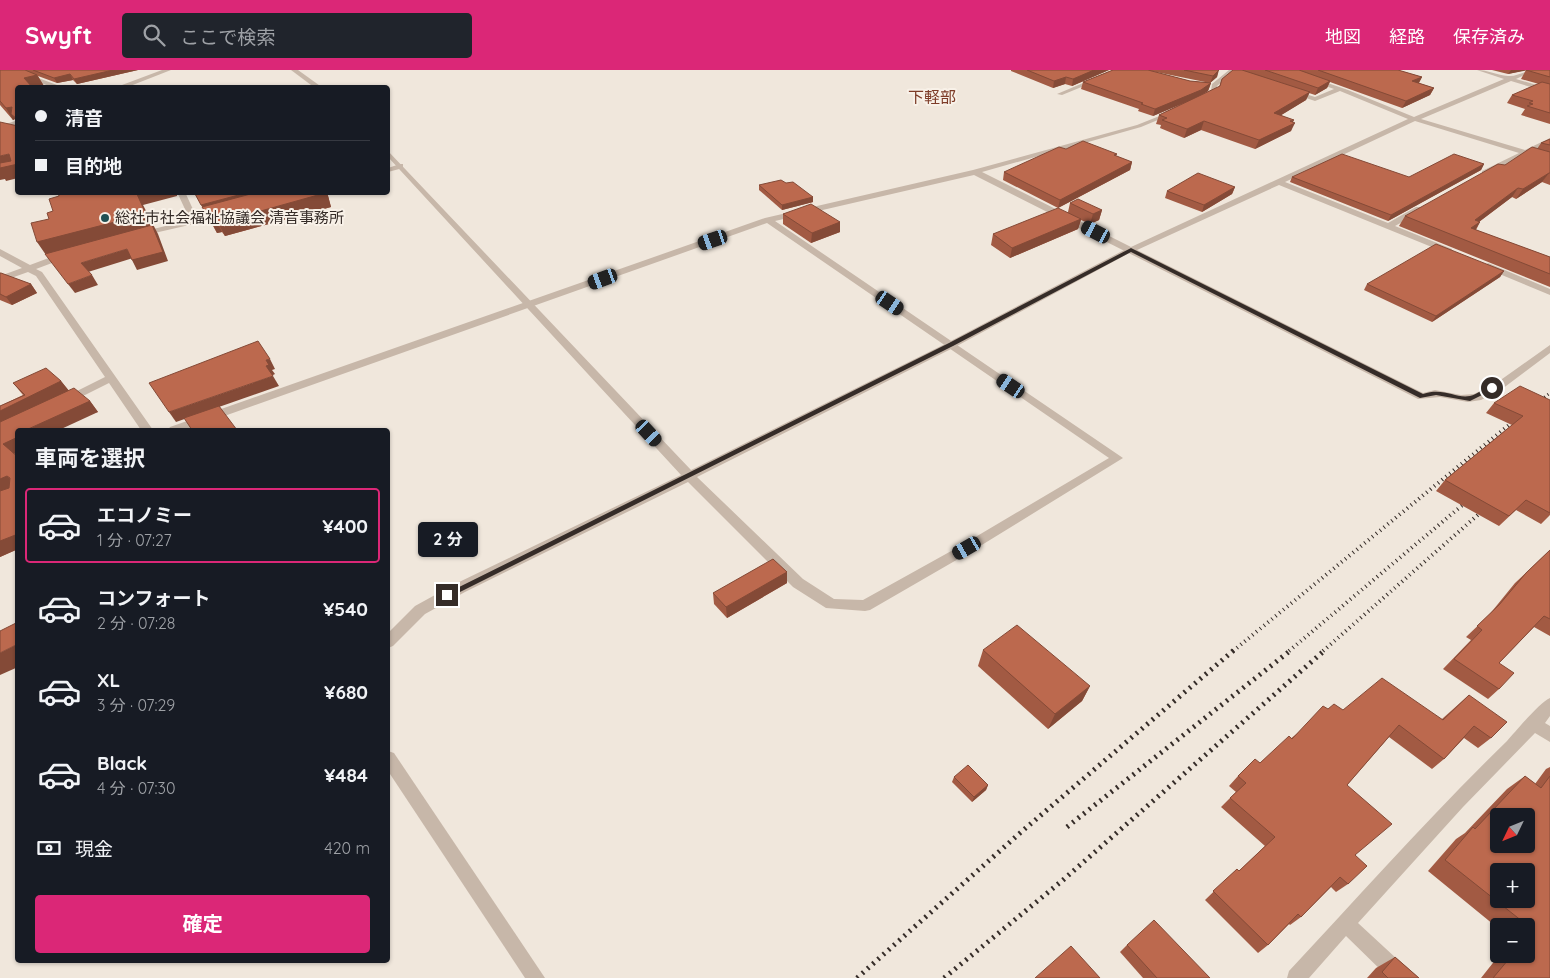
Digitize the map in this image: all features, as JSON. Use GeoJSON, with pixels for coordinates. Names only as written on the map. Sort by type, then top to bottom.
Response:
{"type":"FeatureCollection","features":[{"type":"Feature","properties":{"kind":"street"},"geometry":{"type":"LineString","coordinates":[[11,70],[54,85]]}},
{"type":"Feature","properties":{"kind":"street"},"geometry":{"type":"LineString","coordinates":[[126,85],[168,70]]}},
{"type":"Feature","properties":{"kind":"street"},"geometry":{"type":"LineString","coordinates":[[294,70],[316,85]]}},
{"type":"Feature","properties":{"kind":"street"},"geometry":{"type":"LineString","coordinates":[[1060,94],[1120,70]]}},
{"type":"Feature","properties":{"kind":"street"},"geometry":{"type":"LineString","coordinates":[[1284,70],[1340,89],[1414,119],[1550,160]]}},
{"type":"Feature","properties":{"kind":"street"},"geometry":{"type":"LineString","coordinates":[[1480,70],[1550,91]]}},
{"type":"Feature","properties":{"kind":"street"},"geometry":{"type":"LineString","coordinates":[[390,640],[420,610],[460,588],[951,345],[1131,250],[1414,119],[1532,70]]}},
{"type":"Feature","properties":{"kind":"street"},"geometry":{"type":"LineString","coordinates":[[1194,103],[1214,92],[1214,87],[1224,76],[1232,71],[1240,75]]}},
{"type":"Feature","properties":{"kind":"street"},"geometry":{"type":"LineString","coordinates":[[1215,72],[1224,76]]}},
{"type":"Feature","properties":{"kind":"street"},"geometry":{"type":"LineString","coordinates":[[1205,86],[1214,87]]}},
{"type":"Feature","properties":{"kind":"street"},"geometry":{"type":"LineString","coordinates":[[1286,90],[1315,99],[1340,89]]}},
{"type":"Feature","properties":{"kind":"street"},"geometry":{"type":"LineString","coordinates":[[180,428],[768,220],[976,172],[1139,126],[1178,110]]}},
{"type":"Feature","properties":{"kind":"street"},"geometry":{"type":"LineString","coordinates":[[0,128],[15,123]]}},
{"type":"Feature","properties":{"kind":"street"},"geometry":{"type":"LineString","coordinates":[[1480,175],[1550,140]]}},
{"type":"Feature","properties":{"kind":"street"},"geometry":{"type":"LineString","coordinates":[[390,155],[689,476],[798,584],[831,604],[865,606],[967,548],[1117,458],[768,220]]}},
{"type":"Feature","properties":{"kind":"street"},"geometry":{"type":"LineString","coordinates":[[390,169],[400,166]]}},
{"type":"Feature","properties":{"kind":"street"},"geometry":{"type":"LineString","coordinates":[[976,172],[1422,397],[1436,392],[1470,399],[1505,382],[1550,348]]}},
{"type":"Feature","properties":{"kind":"street"},"geometry":{"type":"LineString","coordinates":[[1277,181],[1461,255]]}},
{"type":"Feature","properties":{"kind":"street"},"geometry":{"type":"LineString","coordinates":[[182,195],[195,221]]}},
{"type":"Feature","properties":{"kind":"street"},"geometry":{"type":"LineString","coordinates":[[1389,226],[1429,203]]}},
{"type":"Feature","properties":{"kind":"street"},"geometry":{"type":"LineString","coordinates":[[132,238],[233,211]]}},
{"type":"Feature","properties":{"kind":"street"},"geometry":{"type":"LineString","coordinates":[[0,252],[40,274],[146,428]]}},
{"type":"Feature","properties":{"kind":"street"},"geometry":{"type":"LineString","coordinates":[[0,279],[77,252]]}},
{"type":"Feature","properties":{"kind":"street"},"geometry":{"type":"LineString","coordinates":[[1478,263],[1550,292]]}},
{"type":"Feature","properties":{"kind":"street"},"geometry":{"type":"LineString","coordinates":[[60,403],[112,378]]}},
{"type":"Feature","properties":{"kind":"street"},"geometry":{"type":"LineString","coordinates":[[1296,978],[1457,801],[1534,724],[1550,705]]}},
{"type":"Feature","properties":{"kind":"street"},"geometry":{"type":"LineString","coordinates":[[1534,724],[1550,735]]}},
{"type":"Feature","properties":{"kind":"street"},"geometry":{"type":"LineString","coordinates":[[390,761],[536,978]]}},
{"type":"Feature","properties":{"kind":"street"},"geometry":{"type":"LineString","coordinates":[[1346,924],[1403,978]]}},
{"type":"Feature","properties":{"kind":"building"},"geometry":{"type":"Polygon","coordinates":[[[0,70],[25,70],[37,75],[24,78],[30,85],[15,85],[15,117],[11,114],[12,107],[6,108],[0,101],[0,70]]]}},
{"type":"Feature","properties":{"kind":"building"},"geometry":{"type":"Polygon","coordinates":[[[33,70],[113,70],[74,79],[70,74],[54,78],[33,70]]]}},
{"type":"Feature","properties":{"kind":"building"},"geometry":{"type":"Polygon","coordinates":[[[1027,70],[1094,70],[1073,79],[1066,77],[1054,81],[1027,70]]]}},
{"type":"Feature","properties":{"kind":"building"},"geometry":{"type":"Polygon","coordinates":[[[1113,70],[1148,70],[1190,81],[1211,83],[1201,90],[1155,109],[1083,82],[1113,70]]]}},
{"type":"Feature","properties":{"kind":"building"},"geometry":{"type":"Polygon","coordinates":[[[1184,70],[1219,70],[1213,76],[1184,70]]]}},
{"type":"Feature","properties":{"kind":"building"},"geometry":{"type":"Polygon","coordinates":[[[1233,70],[1242,70],[1310,92],[1274,113],[1294,120],[1290,121],[1295,123],[1259,140],[1204,121],[1187,129],[1162,120],[1167,118],[1159,115],[1220,86],[1222,79],[1233,70]]]}},
{"type":"Feature","properties":{"kind":"building"},"geometry":{"type":"Polygon","coordinates":[[[1265,70],[1299,70],[1330,81],[1318,88],[1265,70]]]}},
{"type":"Feature","properties":{"kind":"building"},"geometry":{"type":"Polygon","coordinates":[[[1318,70],[1398,70],[1422,77],[1412,81],[1434,88],[1406,101],[1318,70]]]}},
{"type":"Feature","properties":{"kind":"building"},"geometry":{"type":"Polygon","coordinates":[[[1526,70],[1550,70],[1550,77],[1526,70]]]}},
{"type":"Feature","properties":{"kind":"building"},"geometry":{"type":"Polygon","coordinates":[[[1542,82],[1550,84],[1550,113],[1527,106],[1533,104],[1529,103],[1533,101],[1512,95],[1542,82]]]}},
{"type":"Feature","properties":{"kind":"building"},"geometry":{"type":"Polygon","coordinates":[[[0,122],[15,125],[15,165],[0,168],[0,163],[11,161],[9,154],[0,156],[0,122]]]}},
{"type":"Feature","properties":{"kind":"building"},"geometry":{"type":"Polygon","coordinates":[[[1550,139],[1550,145],[1541,143],[1550,139]]]}},
{"type":"Feature","properties":{"kind":"building"},"geometry":{"type":"Polygon","coordinates":[[[1083,141],[1132,162],[1060,200],[1004,172],[1059,147],[1066,149],[1083,141]]]}},
{"type":"Feature","properties":{"kind":"building"},"geometry":{"type":"Polygon","coordinates":[[[1532,147],[1550,152],[1550,173],[1523,189],[1518,188],[1475,220],[1480,222],[1471,228],[1550,257],[1550,274],[1405,216],[1498,164],[1505,165],[1532,147]]]}},
{"type":"Feature","properties":{"kind":"building"},"geometry":{"type":"Polygon","coordinates":[[[1342,154],[1409,177],[1454,154],[1484,164],[1391,215],[1292,177],[1342,154]]]}},
{"type":"Feature","properties":{"kind":"building"},"geometry":{"type":"Polygon","coordinates":[[[1198,173],[1235,187],[1204,205],[1167,191],[1198,173]]]}},
{"type":"Feature","properties":{"kind":"building"},"geometry":{"type":"Polygon","coordinates":[[[781,180],[786,183],[793,182],[813,197],[782,205],[759,185],[781,180]]]}},
{"type":"Feature","properties":{"kind":"building"},"geometry":{"type":"Polygon","coordinates":[[[137,195],[146,214],[37,242],[31,223],[49,219],[47,213],[53,211],[49,199],[59,196],[137,195]]]}},
{"type":"Feature","properties":{"kind":"building"},"geometry":{"type":"Polygon","coordinates":[[[196,195],[238,195],[201,205],[196,195]]]}},
{"type":"Feature","properties":{"kind":"building"},"geometry":{"type":"Polygon","coordinates":[[[247,195],[318,195],[218,223],[215,218],[210,219],[202,207],[247,195]]]}},
{"type":"Feature","properties":{"kind":"building"},"geometry":{"type":"Polygon","coordinates":[[[1078,199],[1102,210],[1093,214],[1070,203],[1078,199]]]}},
{"type":"Feature","properties":{"kind":"building"},"geometry":{"type":"Polygon","coordinates":[[[811,204],[840,222],[812,233],[783,214],[811,204]]]}},
{"type":"Feature","properties":{"kind":"building"},"geometry":{"type":"Polygon","coordinates":[[[1058,208],[1081,219],[1012,248],[993,234],[1058,208]]]}},
{"type":"Feature","properties":{"kind":"building"},"geometry":{"type":"Polygon","coordinates":[[[152,225],[163,252],[132,260],[127,249],[81,263],[92,275],[68,284],[45,254],[152,225]]]}},
{"type":"Feature","properties":{"kind":"building"},"geometry":{"type":"Polygon","coordinates":[[[1436,244],[1504,271],[1436,316],[1367,284],[1436,244]]]}},
{"type":"Feature","properties":{"kind":"building"},"geometry":{"type":"Polygon","coordinates":[[[0,273],[31,284],[6,297],[0,294],[0,273]]]}},
{"type":"Feature","properties":{"kind":"building"},"geometry":{"type":"Polygon","coordinates":[[[258,341],[270,359],[266,360],[269,365],[266,366],[273,376],[169,412],[149,383],[258,341]]]}},
{"type":"Feature","properties":{"kind":"building"},"geometry":{"type":"Polygon","coordinates":[[[46,368],[61,381],[0,411],[0,406],[25,395],[13,383],[46,368]]]}},
{"type":"Feature","properties":{"kind":"building"},"geometry":{"type":"Polygon","coordinates":[[[1520,386],[1550,400],[1550,513],[1526,500],[1509,516],[1445,480],[1523,416],[1494,403],[1520,386]]]}},
{"type":"Feature","properties":{"kind":"building"},"geometry":{"type":"Polygon","coordinates":[[[74,388],[90,401],[30,428],[15,428],[15,438],[3,444],[15,454],[15,535],[0,541],[0,491],[9,488],[10,478],[7,476],[0,479],[0,422],[74,388]]]}},
{"type":"Feature","properties":{"kind":"building"},"geometry":{"type":"Polygon","coordinates":[[[219,406],[236,428],[191,428],[184,418],[219,406]]]}},
{"type":"Feature","properties":{"kind":"building"},"geometry":{"type":"Polygon","coordinates":[[[1550,550],[1550,619],[1544,616],[1499,663],[1514,673],[1499,689],[1454,659],[1482,630],[1477,626],[1550,550]]]}},
{"type":"Feature","properties":{"kind":"building"},"geometry":{"type":"Polygon","coordinates":[[[773,559],[787,572],[726,607],[713,593],[773,559]]]}},
{"type":"Feature","properties":{"kind":"building"},"geometry":{"type":"Polygon","coordinates":[[[15,624],[15,646],[0,653],[0,631],[15,624]]]}},
{"type":"Feature","properties":{"kind":"building"},"geometry":{"type":"Polygon","coordinates":[[[1017,625],[1090,686],[1055,714],[983,650],[1017,625]]]}},
{"type":"Feature","properties":{"kind":"building"},"geometry":{"type":"Polygon","coordinates":[[[1382,678],[1443,720],[1469,695],[1507,722],[1491,738],[1474,726],[1444,759],[1399,725],[1347,785],[1392,824],[1355,855],[1367,866],[1348,884],[1340,877],[1301,917],[1298,914],[1268,945],[1213,891],[1237,869],[1239,871],[1275,837],[1230,798],[1246,783],[1238,776],[1255,759],[1260,763],[1289,736],[1292,739],[1323,706],[1328,709],[1334,704],[1343,710],[1382,678]]]}},
{"type":"Feature","properties":{"kind":"building"},"geometry":{"type":"Polygon","coordinates":[[[968,765],[988,785],[974,797],[954,777],[968,765]]]}},
{"type":"Feature","properties":{"kind":"building"},"geometry":{"type":"Polygon","coordinates":[[[1525,776],[1541,788],[1550,776],[1550,978],[1493,978],[1506,963],[1535,963],[1535,918],[1518,918],[1506,908],[1535,908],[1535,863],[1490,863],[1490,896],[1445,860],[1473,827],[1475,829],[1490,813],[1490,853],[1535,853],[1535,808],[1495,808],[1525,776]]]}},
{"type":"Feature","properties":{"kind":"building"},"geometry":{"type":"Polygon","coordinates":[[[1154,920],[1210,978],[1157,978],[1127,945],[1154,920]]]}},
{"type":"Feature","properties":{"kind":"building"},"geometry":{"type":"Polygon","coordinates":[[[1071,946],[1100,978],[1035,978],[1071,946]]]}},
{"type":"Feature","properties":{"kind":"building"},"geometry":{"type":"Polygon","coordinates":[[[1395,957],[1419,978],[1388,978],[1382,972],[1395,957]]]}},
{"type":"Feature","properties":{"kind":"railway"},"geometry":{"type":"LineString","coordinates":[[1538,402],[1550,393]]}},
{"type":"Feature","properties":{"kind":"railway"},"geometry":{"type":"LineString","coordinates":[[1534,405],[1539,401]]}},
{"type":"Feature","properties":{"kind":"railway"},"geometry":{"type":"LineString","coordinates":[[1233,651],[1520,416]]}},
{"type":"Feature","properties":{"kind":"railway"},"geometry":{"type":"LineString","coordinates":[[1289,651],[1472,497]]}},
{"type":"Feature","properties":{"kind":"railway"},"geometry":{"type":"LineString","coordinates":[[1323,651],[1488,506]]}},
{"type":"Feature","properties":{"kind":"railway"},"geometry":{"type":"LineString","coordinates":[[857,978],[1020,833],[1234,650]]}},
{"type":"Feature","properties":{"kind":"railway"},"geometry":{"type":"LineString","coordinates":[[1067,827],[1291,650]]}},
{"type":"Feature","properties":{"kind":"railway"},"geometry":{"type":"LineString","coordinates":[[944,978],[1063,880],[1325,650]]}},
{"type":"Feature","properties":{"kind":"place","name":"総社市社会福祉協議会 清音事務所"},"geometry":{"type":"Point","coordinates":[105,218]}},
{"type":"Feature","properties":{"kind":"district","name":"下軽部"},"geometry":{"type":"Point","coordinates":[932,97]}},
{"type":"Feature","properties":{"kind":"route"},"geometry":{"type":"LineString","coordinates":[[447,595],[951,345],[1131,250],[1422,397],[1436,392],[1470,399],[1492,388]]}}]}
